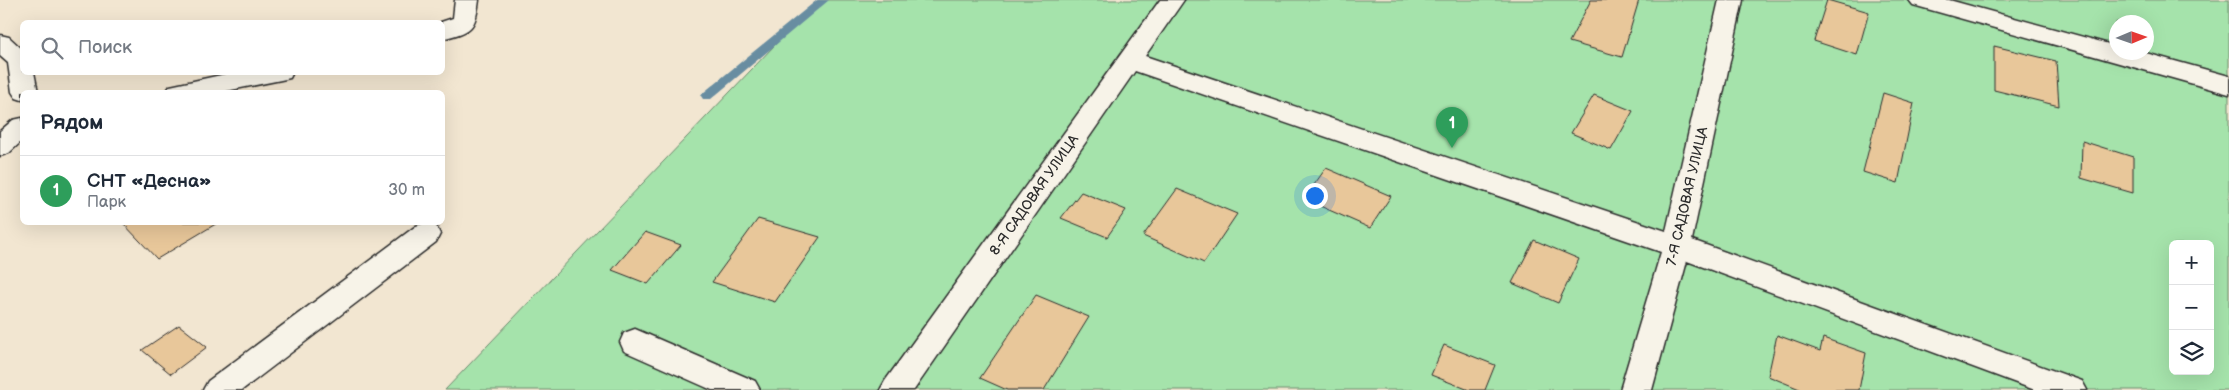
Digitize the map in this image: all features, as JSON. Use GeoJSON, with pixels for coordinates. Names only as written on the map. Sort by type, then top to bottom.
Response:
{"type":"FeatureCollection","features":[{"type":"Feature","properties":{"kind":"lane"},"geometry":{"type":"LineString","coordinates":[[445,31],[464,22],[467,0]]}},
{"type":"Feature","properties":{"kind":"lane","name":"8-Я САДОВАЯ УЛИЦА"},"geometry":{"type":"LineString","coordinates":[[896,390],[1172,0]]}},
{"type":"Feature","properties":{"kind":"lane","name":"7-Я САДОВАЯ УЛИЦА"},"geometry":{"type":"LineString","coordinates":[[1636,390],[1677,246],[1731,0]]}},
{"type":"Feature","properties":{"kind":"lane"},"geometry":{"type":"LineString","coordinates":[[1920,0],[2229,85]]}},
{"type":"Feature","properties":{"kind":"lane"},"geometry":{"type":"LineString","coordinates":[[0,43],[20,60]]}},
{"type":"Feature","properties":{"kind":"lane"},"geometry":{"type":"LineString","coordinates":[[1129,60],[1677,246],[2071,390]]}},
{"type":"Feature","properties":{"kind":"lane"},"geometry":{"type":"LineString","coordinates":[[22,75],[25,90]]}},
{"type":"Feature","properties":{"kind":"lane"},"geometry":{"type":"LineString","coordinates":[[189,90],[266,75]]}},
{"type":"Feature","properties":{"kind":"lane"},"geometry":{"type":"LineString","coordinates":[[0,146],[20,129]]}},
{"type":"Feature","properties":{"kind":"lane"},"geometry":{"type":"LineString","coordinates":[[219,390],[426,234]]}},
{"type":"Feature","properties":{"kind":"lane"},"geometry":{"type":"LineString","coordinates":[[635,342],[744,390]]}},
{"type":"Feature","properties":{"kind":"green space"},"geometry":{"type":"Polygon","coordinates":[[[818,0],[2229,0],[2229,390],[445,390],[818,0]]]}},
{"type":"Feature","properties":{"kind":"building"},"geometry":{"type":"Polygon","coordinates":[[[1591,0],[1639,0],[1622,57],[1569,42],[1591,0]]]}},
{"type":"Feature","properties":{"kind":"building"},"geometry":{"type":"Polygon","coordinates":[[[1827,0],[1869,12],[1857,55],[1814,41],[1827,0]]]}},
{"type":"Feature","properties":{"kind":"building"},"geometry":{"type":"Polygon","coordinates":[[[1994,46],[2056,61],[2059,106],[1994,90],[1994,46]]]}},
{"type":"Feature","properties":{"kind":"building"},"geometry":{"type":"Polygon","coordinates":[[[1883,93],[1914,103],[1898,183],[1863,172],[1883,93]]]}},
{"type":"Feature","properties":{"kind":"building"},"geometry":{"type":"Polygon","coordinates":[[[1594,95],[1633,111],[1611,150],[1571,133],[1594,95]]]}},
{"type":"Feature","properties":{"kind":"building"},"geometry":{"type":"Polygon","coordinates":[[[2082,141],[2133,157],[2133,193],[2081,178],[2082,141]]]}},
{"type":"Feature","properties":{"kind":"building"},"geometry":{"type":"Polygon","coordinates":[[[1326,168],[1391,196],[1370,228],[1304,199],[1326,168]]]}},
{"type":"Feature","properties":{"kind":"building"},"geometry":{"type":"Polygon","coordinates":[[[1177,189],[1237,214],[1204,263],[1143,236],[1177,189]]]}},
{"type":"Feature","properties":{"kind":"building"},"geometry":{"type":"Polygon","coordinates":[[[1081,192],[1126,210],[1107,237],[1061,218],[1081,192]]]}},
{"type":"Feature","properties":{"kind":"building"},"geometry":{"type":"Polygon","coordinates":[[[758,219],[820,237],[775,302],[712,282],[758,219]]]}},
{"type":"Feature","properties":{"kind":"building"},"geometry":{"type":"Polygon","coordinates":[[[125,225],[214,225],[157,259],[125,225]]]}},
{"type":"Feature","properties":{"kind":"building"},"geometry":{"type":"Polygon","coordinates":[[[645,232],[681,245],[648,284],[612,270],[645,232]]]}},
{"type":"Feature","properties":{"kind":"building"},"geometry":{"type":"Polygon","coordinates":[[[1534,240],[1579,259],[1558,303],[1512,283],[1534,240]]]}},
{"type":"Feature","properties":{"kind":"building"},"geometry":{"type":"Polygon","coordinates":[[[1036,295],[1089,317],[1044,390],[1007,390],[980,378],[1036,295]]]}},
{"type":"Feature","properties":{"kind":"building"},"geometry":{"type":"Polygon","coordinates":[[[179,325],[207,347],[171,374],[142,350],[179,325]]]}},
{"type":"Feature","properties":{"kind":"building"},"geometry":{"type":"Polygon","coordinates":[[[1777,335],[1820,351],[1823,338],[1866,353],[1859,390],[1802,390],[1768,376],[1777,335]]]}},
{"type":"Feature","properties":{"kind":"building"},"geometry":{"type":"Polygon","coordinates":[[[1444,345],[1495,365],[1485,390],[1469,390],[1431,375],[1444,345]]]}},
{"type":"Feature","properties":{"kind":"waterway"},"geometry":{"type":"LineString","coordinates":[[707,96],[824,0]]}},
{"type":"Feature","properties":{"kind":"place","name":"СНТ «Десна»"},"geometry":{"type":"Point","coordinates":[1452,148]}}]}
